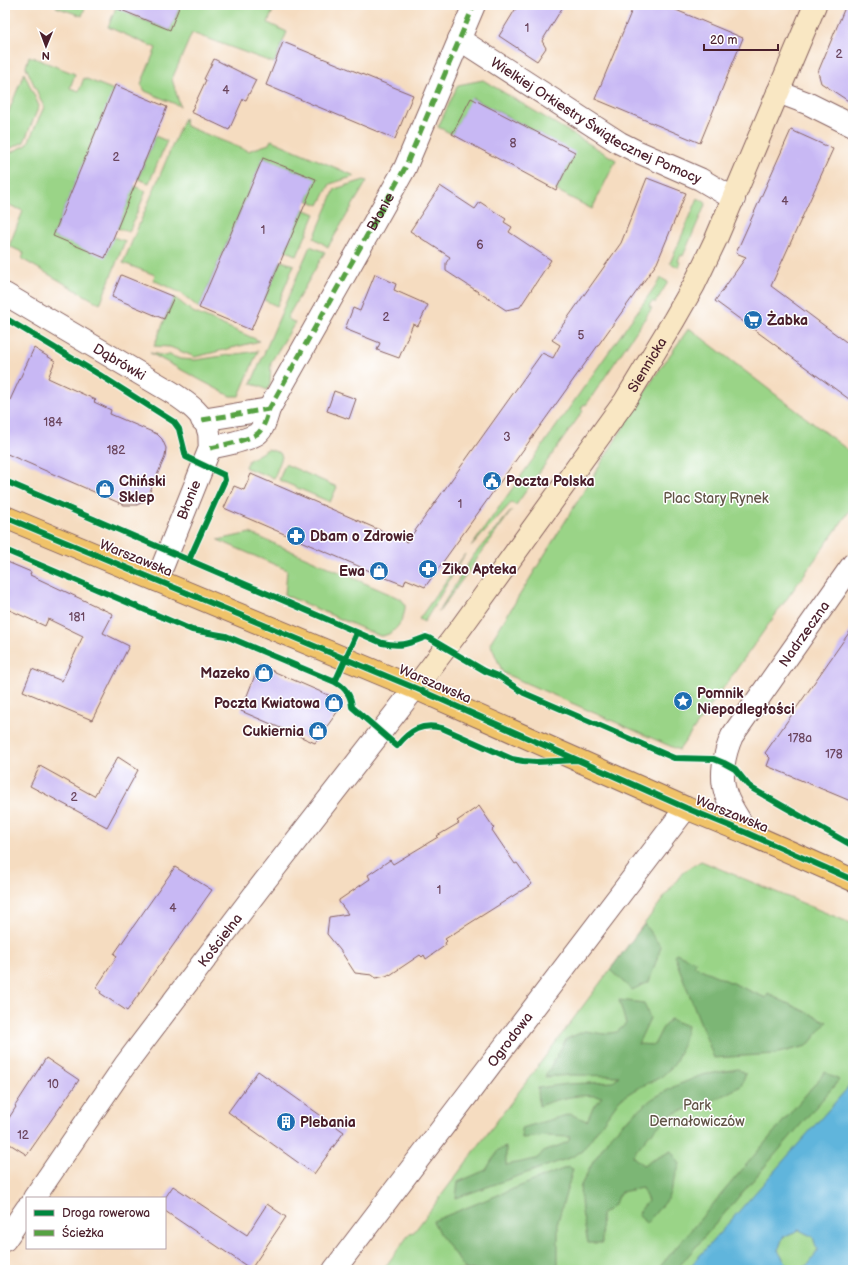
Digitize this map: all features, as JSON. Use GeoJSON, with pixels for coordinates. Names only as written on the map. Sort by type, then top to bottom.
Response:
{"type":"FeatureCollection","features":[{"type":"Feature","properties":{"kind":"main road","name":"Siennicka"},"geometry":{"type":"LineString","coordinates":[[415,688],[446,648],[625,401],[694,285],[734,199],[815,5]]}},
{"type":"Feature","properties":{"kind":"main road","name":"Warszawska"},"geometry":{"type":"LineString","coordinates":[[5,517],[415,688],[853,880]]}},
{"type":"Feature","properties":{"kind":"street","name":"Błonie"},"geometry":{"type":"LineString","coordinates":[[157,580],[210,448],[244,439],[258,433],[264,425],[269,409],[405,168],[474,5]]}},
{"type":"Feature","properties":{"kind":"street","name":"Wielkiej Orkiestry Świątecznej Pomocy"},"geometry":{"type":"LineString","coordinates":[[459,39],[620,143],[700,179],[734,199]]}},
{"type":"Feature","properties":{"kind":"street"},"geometry":{"type":"LineString","coordinates":[[778,92],[807,103],[853,126]]}},
{"type":"Feature","properties":{"kind":"street","name":"Dąbrówki"},"geometry":{"type":"LineString","coordinates":[[5,294],[189,404],[197,412],[209,432],[210,448]]}},
{"type":"Feature","properties":{"kind":"street"},"geometry":{"type":"LineString","coordinates":[[202,420],[269,409]]}},
{"type":"Feature","properties":{"kind":"street","name":"Nadrzeczna"},"geometry":{"type":"LineString","coordinates":[[747,833],[727,798],[725,790],[724,763],[728,744],[732,736],[853,564]]}},
{"type":"Feature","properties":{"kind":"street","name":"Kościelna"},"geometry":{"type":"LineString","coordinates":[[35,1197],[125,1065],[257,891],[415,688]]}},
{"type":"Feature","properties":{"kind":"street","name":"Ogrodowa"},"geometry":{"type":"LineString","coordinates":[[334,1270],[686,808]]}},
{"type":"Feature","properties":{"kind":"street"},"geometry":{"type":"LineString","coordinates":[[5,1240],[26,1209]]}},
{"type":"Feature","properties":{"kind":"green space"},"geometry":{"type":"Polygon","coordinates":[[[57,5],[86,5],[82,16],[56,7],[57,5]]]}},
{"type":"Feature","properties":{"kind":"green space"},"geometry":{"type":"Polygon","coordinates":[[[117,5],[134,5],[131,15],[170,30],[180,5],[275,5],[268,23],[287,32],[274,63],[192,33],[172,79],[180,106],[145,91],[141,84],[156,48],[108,27],[117,5]]]}},
{"type":"Feature","properties":{"kind":"green space"},"geometry":{"type":"Polygon","coordinates":[[[29,56],[75,74],[70,88],[79,91],[84,78],[114,90],[53,236],[105,257],[113,237],[125,241],[100,304],[22,259],[24,253],[9,246],[23,211],[5,203],[5,155],[27,145],[44,107],[26,67],[29,56]]]}},
{"type":"Feature","properties":{"kind":"green space"},"geometry":{"type":"Polygon","coordinates":[[[24,73],[39,106],[24,142],[5,151],[5,121],[24,73]]]}},
{"type":"Feature","properties":{"kind":"green space"},"geometry":{"type":"Polygon","coordinates":[[[483,80],[616,160],[592,209],[556,190],[574,152],[472,98],[452,134],[438,127],[458,85],[483,80]]]}},
{"type":"Feature","properties":{"kind":"green space"},"geometry":{"type":"Polygon","coordinates":[[[184,118],[186,126],[248,151],[269,144],[271,140],[355,176],[330,184],[319,205],[307,200],[315,179],[263,158],[199,308],[181,293],[153,280],[155,275],[123,263],[184,118]]]}},
{"type":"Feature","properties":{"kind":"green space"},"geometry":{"type":"Polygon","coordinates":[[[155,136],[167,141],[149,183],[138,179],[155,136]]]}},
{"type":"Feature","properties":{"kind":"green space"},"geometry":{"type":"Polygon","coordinates":[[[364,180],[367,181],[328,247],[314,238],[335,189],[364,180]]]}},
{"type":"Feature","properties":{"kind":"green space"},"geometry":{"type":"Polygon","coordinates":[[[134,186],[146,191],[129,232],[117,228],[134,186]]]}},
{"type":"Feature","properties":{"kind":"green space"},"geometry":{"type":"Polygon","coordinates":[[[698,198],[706,203],[683,256],[681,255],[678,261],[680,262],[678,267],[670,263],[698,198]]]}},
{"type":"Feature","properties":{"kind":"green space"},"geometry":{"type":"Polygon","coordinates":[[[303,209],[315,214],[297,256],[285,250],[303,209]]]}},
{"type":"Feature","properties":{"kind":"green space"},"geometry":{"type":"Polygon","coordinates":[[[310,246],[325,252],[287,318],[295,323],[271,362],[270,385],[267,390],[251,384],[310,246]]]}},
{"type":"Feature","properties":{"kind":"green space"},"geometry":{"type":"Polygon","coordinates":[[[281,261],[294,265],[277,306],[264,300],[281,261]]]}},
{"type":"Feature","properties":{"kind":"green space"},"geometry":{"type":"Polygon","coordinates":[[[661,278],[668,282],[655,303],[653,301],[649,307],[652,308],[586,405],[584,404],[581,409],[583,411],[516,505],[511,503],[471,547],[661,278]]]}},
{"type":"Feature","properties":{"kind":"green space"},"geometry":{"type":"Polygon","coordinates":[[[174,297],[193,312],[260,341],[195,357],[170,347],[154,346],[174,297]]]}},
{"type":"Feature","properties":{"kind":"green space","name":"Plac Stary Rynek"},"geometry":{"type":"Polygon","coordinates":[[[689,328],[853,454],[853,506],[679,750],[503,673],[490,643],[655,376],[689,328]]]}},
{"type":"Feature","properties":{"kind":"green space"},"geometry":{"type":"Polygon","coordinates":[[[258,351],[239,396],[230,396],[150,353],[167,356],[167,354],[180,359],[195,360],[258,351]]]}},
{"type":"Feature","properties":{"kind":"green space"},"geometry":{"type":"Polygon","coordinates":[[[268,449],[280,453],[282,457],[274,478],[246,468],[245,466],[249,460],[268,449]]]}},
{"type":"Feature","properties":{"kind":"green space"},"geometry":{"type":"Polygon","coordinates":[[[285,464],[337,487],[330,502],[279,480],[285,464]]]}},
{"type":"Feature","properties":{"kind":"green space"},"geometry":{"type":"Polygon","coordinates":[[[512,510],[439,612],[473,556],[512,510]]]}},
{"type":"Feature","properties":{"kind":"green space"},"geometry":{"type":"Polygon","coordinates":[[[250,533],[401,599],[405,604],[404,615],[395,630],[380,636],[285,595],[287,570],[218,540],[250,533]]]}},
{"type":"Feature","properties":{"kind":"green space"},"geometry":{"type":"Polygon","coordinates":[[[465,554],[424,622],[419,619],[465,554]]]}},
{"type":"Feature","properties":{"kind":"green space","name":"Park Dernałowiczów"},"geometry":{"type":"Polygon","coordinates":[[[701,861],[853,924],[853,1270],[383,1270],[410,1233],[414,1232],[683,872],[701,861]]]}},
{"type":"Feature","properties":{"kind":"green space"},"geometry":{"type":"Polygon","coordinates":[[[644,924],[661,947],[649,982],[632,990],[610,970],[644,924]]]}},
{"type":"Feature","properties":{"kind":"green space"},"geometry":{"type":"Polygon","coordinates":[[[676,953],[696,962],[694,966],[766,998],[768,994],[827,1022],[807,1046],[774,1054],[714,1058],[674,955],[676,953]]]}},
{"type":"Feature","properties":{"kind":"green space"},"geometry":{"type":"Polygon","coordinates":[[[619,1000],[644,1003],[650,1018],[638,1044],[654,1045],[662,1029],[670,1019],[687,1026],[683,1045],[674,1065],[661,1077],[636,1089],[620,1099],[582,1151],[572,1157],[456,1198],[458,1182],[486,1170],[498,1150],[506,1147],[506,1165],[536,1159],[545,1151],[568,1142],[570,1137],[547,1136],[522,1138],[522,1128],[570,1114],[587,1121],[593,1107],[602,1097],[570,1097],[539,1106],[538,1088],[567,1084],[612,1082],[619,1076],[571,1075],[545,1077],[566,1039],[585,1031],[604,1034],[617,1032],[626,1024],[619,1000]]]}},
{"type":"Feature","properties":{"kind":"green space"},"geometry":{"type":"Polygon","coordinates":[[[738,1069],[746,1074],[741,1086],[716,1099],[672,1114],[648,1136],[632,1156],[643,1165],[671,1151],[680,1164],[668,1198],[646,1224],[638,1213],[648,1201],[642,1188],[621,1192],[614,1205],[601,1215],[602,1243],[588,1243],[582,1212],[580,1187],[593,1162],[608,1139],[623,1123],[652,1099],[675,1086],[702,1075],[738,1069]]]}},
{"type":"Feature","properties":{"kind":"green space"},"geometry":{"type":"Polygon","coordinates":[[[825,1072],[839,1080],[676,1270],[657,1270],[825,1072]]]}},
{"type":"Feature","properties":{"kind":"green space"},"geometry":{"type":"Polygon","coordinates":[[[568,1167],[573,1169],[558,1221],[558,1267],[562,1267],[563,1270],[466,1270],[439,1233],[433,1221],[568,1167]]]}},
{"type":"Feature","properties":{"kind":"water"},"geometry":{"type":"Polygon","coordinates":[[[853,1082],[853,1270],[687,1270],[853,1082]],[[799,1230],[783,1237],[778,1251],[787,1265],[803,1267],[809,1264],[817,1250],[813,1237],[799,1230]]]}},
{"type":"Feature","properties":{"kind":"building"},"geometry":{"type":"Polygon","coordinates":[[[109,5],[180,5],[170,30],[109,5]]]}},
{"type":"Feature","properties":{"kind":"building"},"geometry":{"type":"Polygon","coordinates":[[[518,5],[564,5],[542,41],[546,48],[537,61],[499,36],[518,5]]]}},
{"type":"Feature","properties":{"kind":"building"},"geometry":{"type":"Polygon","coordinates":[[[634,5],[664,5],[743,38],[700,143],[595,99],[634,5]]]}},
{"type":"Feature","properties":{"kind":"building"},"geometry":{"type":"Polygon","coordinates":[[[846,5],[853,5],[853,104],[821,83],[818,72],[846,5]]]}},
{"type":"Feature","properties":{"kind":"building"},"geometry":{"type":"Polygon","coordinates":[[[283,42],[413,95],[395,139],[266,85],[283,42]]]}},
{"type":"Feature","properties":{"kind":"building"},"geometry":{"type":"Polygon","coordinates":[[[214,59],[256,80],[246,100],[243,99],[229,130],[191,112],[206,80],[204,79],[214,59]]]}},
{"type":"Feature","properties":{"kind":"building"},"geometry":{"type":"Polygon","coordinates":[[[115,85],[167,107],[105,258],[53,236],[115,85]]]}},
{"type":"Feature","properties":{"kind":"building"},"geometry":{"type":"Polygon","coordinates":[[[471,98],[575,152],[556,190],[452,134],[471,98]]]}},
{"type":"Feature","properties":{"kind":"building"},"geometry":{"type":"Polygon","coordinates":[[[791,130],[833,149],[771,286],[853,347],[853,402],[715,301],[746,257],[736,253],[791,130]]]}},
{"type":"Feature","properties":{"kind":"building"},"geometry":{"type":"Polygon","coordinates":[[[263,158],[316,179],[251,330],[199,308],[263,158]]]}},
{"type":"Feature","properties":{"kind":"building"},"geometry":{"type":"Polygon","coordinates":[[[647,178],[686,193],[657,263],[425,587],[406,579],[404,585],[386,578],[224,508],[234,486],[244,490],[251,474],[407,542],[542,353],[553,358],[560,345],[552,340],[621,243],[647,178]]]}},
{"type":"Feature","properties":{"kind":"building"},"geometry":{"type":"Polygon","coordinates":[[[440,186],[475,209],[480,202],[506,219],[504,222],[512,227],[509,232],[551,260],[520,307],[506,310],[446,271],[446,263],[450,257],[410,231],[440,186]]]}},
{"type":"Feature","properties":{"kind":"building"},"geometry":{"type":"Polygon","coordinates":[[[375,274],[396,284],[394,290],[428,305],[418,326],[413,324],[399,358],[377,350],[380,343],[345,329],[353,308],[360,311],[375,274]]]}},
{"type":"Feature","properties":{"kind":"building"},"geometry":{"type":"Polygon","coordinates":[[[121,275],[174,297],[164,319],[112,297],[121,275]]]}},
{"type":"Feature","properties":{"kind":"building"},"geometry":{"type":"Polygon","coordinates":[[[34,348],[55,361],[48,378],[96,400],[94,402],[111,410],[110,414],[157,434],[162,439],[166,448],[165,457],[147,498],[143,502],[137,505],[124,505],[5,453],[5,411],[34,348]]]}},
{"type":"Feature","properties":{"kind":"building"},"geometry":{"type":"Polygon","coordinates":[[[334,391],[356,399],[349,419],[327,411],[334,391]]]}},
{"type":"Feature","properties":{"kind":"building"},"geometry":{"type":"Polygon","coordinates":[[[5,561],[31,572],[30,575],[113,614],[103,633],[129,646],[92,720],[23,691],[32,669],[62,681],[83,636],[48,619],[45,626],[5,608],[5,561]]]}},
{"type":"Feature","properties":{"kind":"building"},"geometry":{"type":"Polygon","coordinates":[[[853,627],[853,802],[767,766],[770,758],[765,753],[853,627]]]}},
{"type":"Feature","properties":{"kind":"building"},"geometry":{"type":"Polygon","coordinates":[[[259,665],[335,698],[338,711],[315,743],[241,711],[259,665]]]}},
{"type":"Feature","properties":{"kind":"building"},"geometry":{"type":"Polygon","coordinates":[[[118,757],[138,770],[107,827],[30,786],[40,766],[94,796],[118,757]]]}},
{"type":"Feature","properties":{"kind":"building"},"geometry":{"type":"Polygon","coordinates":[[[479,806],[494,828],[492,830],[515,864],[517,863],[532,884],[445,939],[447,941],[445,943],[446,945],[426,959],[424,955],[422,957],[420,955],[390,975],[376,978],[372,975],[355,973],[340,950],[327,934],[329,917],[348,914],[339,900],[370,879],[368,875],[390,860],[393,864],[438,837],[437,836],[459,823],[457,821],[479,806]]]}},
{"type":"Feature","properties":{"kind":"building"},"geometry":{"type":"Polygon","coordinates":[[[175,867],[212,890],[127,1011],[100,993],[101,991],[96,988],[117,956],[114,954],[175,867]]]}},
{"type":"Feature","properties":{"kind":"building"},"geometry":{"type":"Polygon","coordinates":[[[46,1058],[79,1080],[27,1155],[5,1141],[5,1124],[46,1058]]]}},
{"type":"Feature","properties":{"kind":"building","name":"Plebania"},"geometry":{"type":"Polygon","coordinates":[[[258,1071],[344,1132],[314,1174],[228,1112],[258,1071]]]}},
{"type":"Feature","properties":{"kind":"building"},"geometry":{"type":"Polygon","coordinates":[[[173,1186],[247,1235],[267,1204],[286,1217],[251,1269],[166,1212],[166,1197],[173,1186]]]}},
{"type":"Feature","properties":{"kind":"marked path"},"geometry":{"type":"LineString","coordinates":[[210,448],[247,439],[257,434],[262,429],[269,409],[405,168],[474,5]]}},
{"type":"Feature","properties":{"kind":"marked path"},"geometry":{"type":"LineString","coordinates":[[202,420],[269,409]]}},
{"type":"Feature","properties":{"kind":"cycle path"},"geometry":{"type":"LineString","coordinates":[[5,318],[100,375],[174,422],[179,429],[186,457],[224,475],[225,480],[189,560]]}},
{"type":"Feature","properties":{"kind":"cycle path"},"geometry":{"type":"LineString","coordinates":[[5,481],[382,643],[400,645],[426,637],[429,638],[485,671],[500,677],[524,693],[674,758],[714,759],[724,763],[735,769],[753,789],[853,846]]}},
{"type":"Feature","properties":{"kind":"cycle path"},"geometry":{"type":"LineString","coordinates":[[5,517],[415,688],[853,880]]}},
{"type":"Feature","properties":{"kind":"cycle path"},"geometry":{"type":"LineString","coordinates":[[5,550],[192,630],[226,636],[335,682],[342,686],[347,692],[352,707],[397,746],[406,736],[416,729],[435,726],[512,759],[536,762],[577,760]]}},
{"type":"Feature","properties":{"kind":"cycle path"},"geometry":{"type":"LineString","coordinates":[[335,682],[357,633]]}},
{"type":"Feature","properties":{"kind":"place","name":"Żabka"},"geometry":{"type":"Point","coordinates":[753,320]}},
{"type":"Feature","properties":{"kind":"place","name":"Poczta Polska"},"geometry":{"type":"Point","coordinates":[492,481]}},
{"type":"Feature","properties":{"kind":"place","name":"Chiński Sklep"},"geometry":{"type":"Point","coordinates":[105,489]}},
{"type":"Feature","properties":{"kind":"place","name":"Dbam o Zdrowie"},"geometry":{"type":"Point","coordinates":[296,536]}},
{"type":"Feature","properties":{"kind":"place","name":"Ziko Apteka"},"geometry":{"type":"Point","coordinates":[428,569]}},
{"type":"Feature","properties":{"kind":"place","name":"Ewa"},"geometry":{"type":"Point","coordinates":[379,571]}},
{"type":"Feature","properties":{"kind":"place","name":"Mazeko"},"geometry":{"type":"Point","coordinates":[264,673]}},
{"type":"Feature","properties":{"kind":"place","name":"Pomnik Niepodległości"},"geometry":{"type":"Point","coordinates":[683,701]}},
{"type":"Feature","properties":{"kind":"place","name":"Poczta Kwiatowa"},"geometry":{"type":"Point","coordinates":[334,703]}},
{"type":"Feature","properties":{"kind":"place","name":"Cukiernia"},"geometry":{"type":"Point","coordinates":[318,731]}},
{"type":"Feature","properties":{"kind":"place","name":"Plebania"},"geometry":{"type":"Point","coordinates":[286,1122]}}]}
